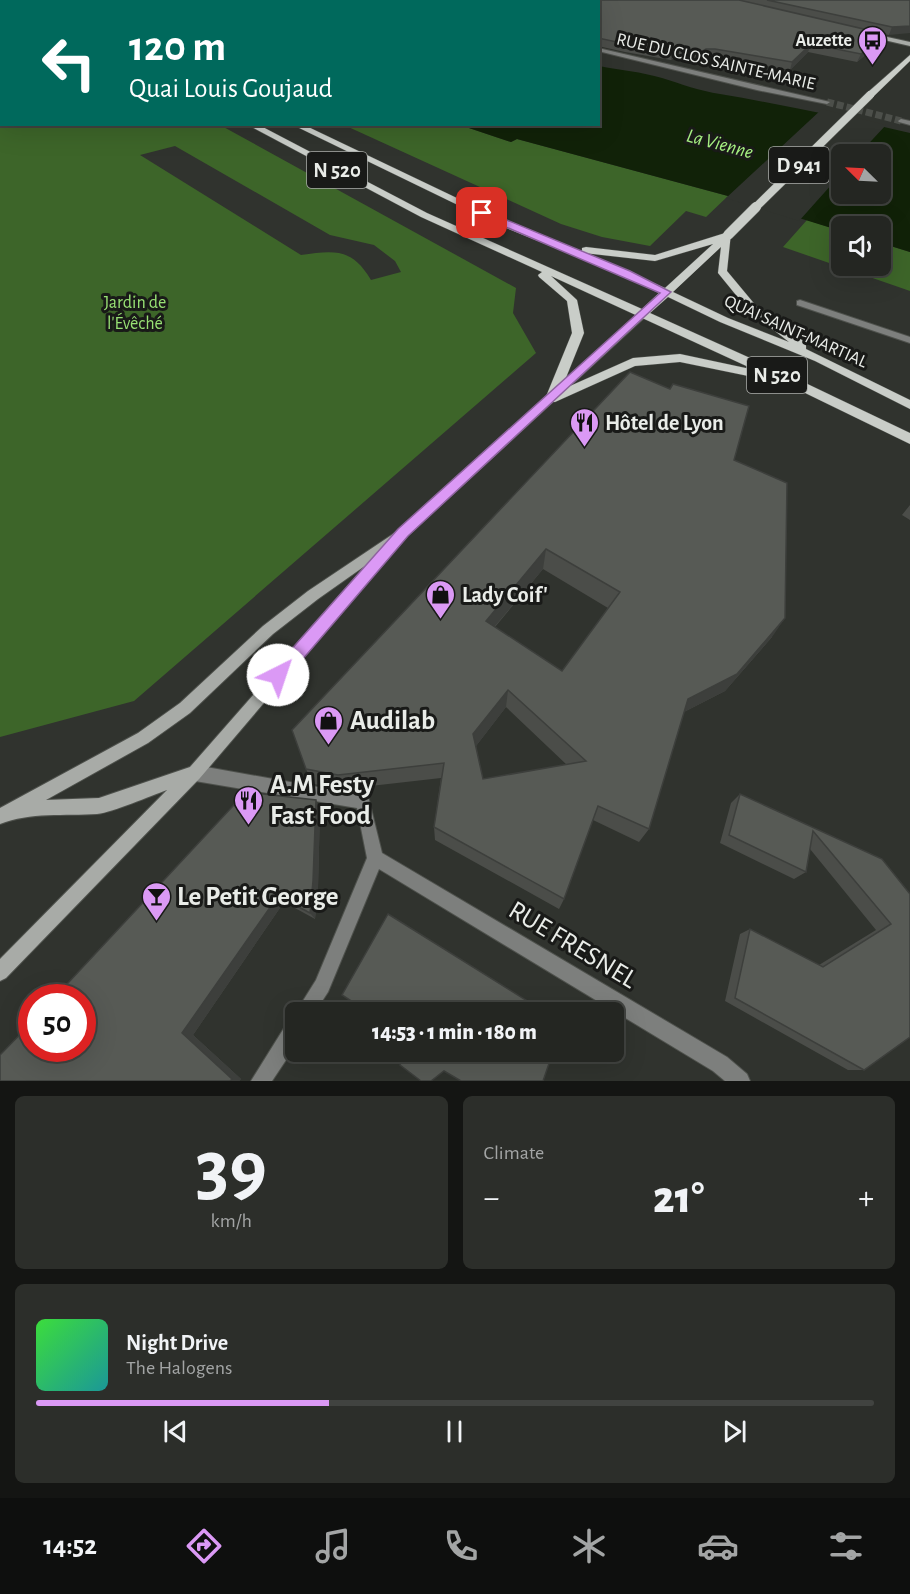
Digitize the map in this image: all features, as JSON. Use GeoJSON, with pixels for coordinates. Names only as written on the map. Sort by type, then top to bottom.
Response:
{"type":"FeatureCollection","features":[{"type":"Feature","properties":{"kind":"main road"},"geometry":{"type":"LineString","coordinates":[[860,33],[910,44]]}},
{"type":"Feature","properties":{"kind":"main road","name":"D 941"},"geometry":{"type":"LineString","coordinates":[[642,315],[728,235],[910,57]]}},
{"type":"Feature","properties":{"kind":"main road","name":"N 520"},"geometry":{"type":"LineString","coordinates":[[254,126],[424,215],[794,382],[910,439]]}},
{"type":"Feature","properties":{"kind":"main road","name":"N 520"},"geometry":{"type":"LineString","coordinates":[[299,126],[502,223],[562,246],[666,292]]}},
{"type":"Feature","properties":{"kind":"main road"},"geometry":{"type":"LineString","coordinates":[[562,246],[655,258],[728,235],[722,271],[740,296],[753,309],[819,358]]}},
{"type":"Feature","properties":{"kind":"main road"},"geometry":{"type":"LineString","coordinates":[[532,265],[572,300],[578,333],[551,399]]}},
{"type":"Feature","properties":{"kind":"main road","name":"QUAI SAINT-MARTIAL"},"geometry":{"type":"LineString","coordinates":[[666,292],[724,320],[819,358],[910,405]]}},
{"type":"Feature","properties":{"kind":"main road"},"geometry":{"type":"LineString","coordinates":[[5,814],[143,738],[185,708],[268,630],[403,532],[642,315]]}},
{"type":"Feature","properties":{"kind":"main road"},"geometry":{"type":"LineString","coordinates":[[551,399],[633,362],[680,358],[794,382]]}},
{"type":"Feature","properties":{"kind":"main road"},"geometry":{"type":"LineString","coordinates":[[0,972],[195,773],[403,532]]}},
{"type":"Feature","properties":{"kind":"main road"},"geometry":{"type":"LineString","coordinates":[[5,814],[68,806],[99,806],[195,773]]}},
{"type":"Feature","properties":{"kind":"street","name":"RUE DU CLOS SAINTE-MARIE"},"geometry":{"type":"LineString","coordinates":[[600,49],[757,88],[827,102]]}},
{"type":"Feature","properties":{"kind":"street"},"geometry":{"type":"LineString","coordinates":[[901,121],[910,123]]}},
{"type":"Feature","properties":{"kind":"street"},"geometry":{"type":"LineString","coordinates":[[800,303],[910,340]]}},
{"type":"Feature","properties":{"kind":"street"},"geometry":{"type":"LineString","coordinates":[[195,773],[363,801],[375,858],[322,986],[312,1002]]}},
{"type":"Feature","properties":{"kind":"street","name":"RUE FRESNEL"},"geometry":{"type":"LineString","coordinates":[[375,858],[720,1064],[740,1081]]}},
{"type":"Feature","properties":{"kind":"street"},"geometry":{"type":"LineString","coordinates":[[261,1081],[285,1044]]}},
{"type":"Feature","properties":{"kind":"green space","name":"Jardin de l'Évêché"},"geometry":{"type":"Polygon","coordinates":[[[0,126],[222,126],[516,288],[513,313],[536,353],[134,701],[0,737],[0,126]],[[175,146],[140,155],[301,255],[324,252],[342,254],[357,262],[371,280],[401,272],[395,261],[374,245],[330,235],[175,146]]]}},
{"type":"Feature","properties":{"kind":"green space"},"geometry":{"type":"Polygon","coordinates":[[[346,126],[463,126],[511,142],[517,139],[728,196],[706,217],[686,211],[650,246],[602,237],[561,224],[346,126]]]}},
{"type":"Feature","properties":{"kind":"green space"},"geometry":{"type":"Polygon","coordinates":[[[807,220],[831,228],[831,264],[783,247],[807,220]]]}},
{"type":"Feature","properties":{"kind":"green space"},"geometry":{"type":"Polygon","coordinates":[[[891,246],[910,252],[910,291],[867,276],[891,276],[891,246]]]}},
{"type":"Feature","properties":{"kind":"water","name":"La Vienne"},"geometry":{"type":"Polygon","coordinates":[[[600,66],[654,76],[713,93],[910,133],[910,252],[891,246],[891,216],[831,216],[831,228],[728,196],[517,139],[511,142],[463,126],[600,126],[600,66]]]}},
{"type":"Feature","properties":{"kind":"pier"},"geometry":{"type":"Polygon","coordinates":[[[822,109],[886,125],[868,144],[831,144],[831,185],[799,221],[726,198],[822,109]]]}},
{"type":"Feature","properties":{"kind":"building"},"geometry":{"type":"Polygon","coordinates":[[[600,0],[739,0],[885,34],[861,54],[811,44],[792,62],[715,49],[706,49],[701,52],[679,47],[672,52],[600,38],[600,0]]]}},
{"type":"Feature","properties":{"kind":"building"},"geometry":{"type":"Polygon","coordinates":[[[767,0],[910,0],[910,26],[892,27],[767,0]]]}},
{"type":"Feature","properties":{"kind":"building"},"geometry":{"type":"Polygon","coordinates":[[[630,372],[670,389],[673,384],[749,406],[734,460],[787,483],[785,618],[737,674],[688,699],[649,829],[598,806],[564,899],[434,827],[444,763],[338,775],[306,769],[292,730],[630,372]],[[546,549],[486,621],[562,671],[620,592],[546,549]],[[508,690],[473,734],[483,779],[586,761],[508,690]]]}},
{"type":"Feature","properties":{"kind":"building"},"geometry":{"type":"Polygon","coordinates":[[[246,792],[316,800],[310,913],[278,896],[182,1033],[232,1079],[230,1081],[0,1081],[0,1055],[18,1036],[18,1062],[96,1062],[96,984],[67,984],[246,792]]]}},
{"type":"Feature","properties":{"kind":"building"},"geometry":{"type":"Polygon","coordinates":[[[740,794],[882,859],[910,894],[910,1037],[864,1070],[735,998],[750,929],[823,967],[891,924],[813,831],[806,872],[729,835],[740,794]]]}},
{"type":"Feature","properties":{"kind":"building"},"geometry":{"type":"Polygon","coordinates":[[[388,914],[529,1002],[353,1002],[342,995],[388,914]]]}},
{"type":"Feature","properties":{"kind":"building"},"geometry":{"type":"Polygon","coordinates":[[[401,1062],[550,1062],[543,1081],[461,1081],[444,1071],[431,1081],[421,1081],[400,1065],[401,1062]]]}},
{"type":"Feature","properties":{"kind":"tunnel"},"geometry":{"type":"LineString","coordinates":[[827,102],[901,121]]}},
{"type":"Feature","properties":{"kind":"place","name":"Auzette"},"geometry":{"type":"Point","coordinates":[873,66]}},
{"type":"Feature","properties":{"kind":"place","name":"Hôtel de Lyon"},"geometry":{"type":"Point","coordinates":[584,448]}},
{"type":"Feature","properties":{"kind":"place","name":"Lady Coif'"},"geometry":{"type":"Point","coordinates":[441,620]}},
{"type":"Feature","properties":{"kind":"place","name":"Audilab"},"geometry":{"type":"Point","coordinates":[329,746]}},
{"type":"Feature","properties":{"kind":"place","name":"A.M Festy Fast Food"},"geometry":{"type":"Point","coordinates":[249,826]}},
{"type":"Feature","properties":{"kind":"place","name":"Le Petit George"},"geometry":{"type":"Point","coordinates":[156,922]}},
{"type":"Feature","properties":{"kind":"route"},"geometry":{"type":"LineString","coordinates":[[278,675],[403,532],[666,292],[482,213]]}}]}
